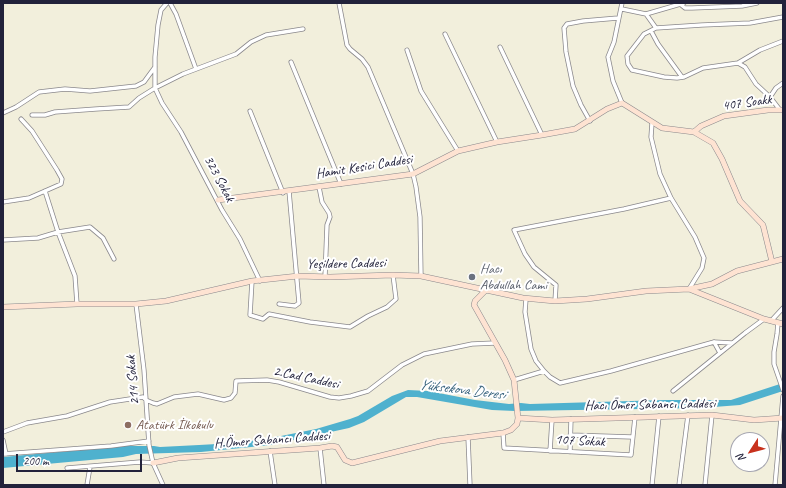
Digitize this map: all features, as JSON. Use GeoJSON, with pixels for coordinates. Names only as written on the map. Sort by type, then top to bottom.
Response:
{"type":"FeatureCollection","features":[{"type":"Feature","properties":{"kind":"street"},"geometry":{"type":"LineString","coordinates":[[155,88],[155,67],[161,10],[167,3]]}},
{"type":"Feature","properties":{"kind":"street"},"geometry":{"type":"LineString","coordinates":[[170,3],[176,14],[196,69]]}},
{"type":"Feature","properties":{"kind":"street"},"geometry":{"type":"LineString","coordinates":[[339,3],[347,45],[362,58],[368,67],[413,174],[420,218],[421,276]]}},
{"type":"Feature","properties":{"kind":"street"},"geometry":{"type":"LineString","coordinates":[[622,3],[622,9],[618,18],[614,42],[608,57],[613,81],[622,103],[662,128],[694,132],[713,143],[722,159],[740,200],[763,225],[772,262]]}},
{"type":"Feature","properties":{"kind":"street"},"geometry":{"type":"LineString","coordinates":[[622,9],[646,14],[682,4],[685,8],[692,8],[742,6],[757,3]]}},
{"type":"Feature","properties":{"kind":"street"},"geometry":{"type":"LineString","coordinates":[[646,14],[656,28]]}},
{"type":"Feature","properties":{"kind":"street"},"geometry":{"type":"LineString","coordinates":[[783,17],[750,24],[702,24],[656,28],[644,34],[627,56],[628,64],[632,70],[664,77],[682,77],[703,68],[738,63],[760,50],[783,41]]}},
{"type":"Feature","properties":{"kind":"street"},"geometry":{"type":"LineString","coordinates":[[590,121],[573,86],[566,52],[564,28],[566,24],[618,18]]}},
{"type":"Feature","properties":{"kind":"street"},"geometry":{"type":"LineString","coordinates":[[32,115],[45,115],[55,112],[96,108],[129,107],[139,98],[155,88],[183,74],[236,54],[251,42],[266,35],[303,29]]}},
{"type":"Feature","properties":{"kind":"street"},"geometry":{"type":"LineString","coordinates":[[651,31],[658,44],[682,77]]}},
{"type":"Feature","properties":{"kind":"street"},"geometry":{"type":"LineString","coordinates":[[445,34],[497,142]]}},
{"type":"Feature","properties":{"kind":"street"},"geometry":{"type":"LineString","coordinates":[[500,47],[542,135]]}},
{"type":"Feature","properties":{"kind":"street"},"geometry":{"type":"LineString","coordinates":[[407,50],[421,91],[458,151]]}},
{"type":"Feature","properties":{"kind":"street"},"geometry":{"type":"LineString","coordinates":[[292,62],[341,184]]}},
{"type":"Feature","properties":{"kind":"street"},"geometry":{"type":"LineString","coordinates":[[738,63],[745,67],[756,84],[782,110]]}},
{"type":"Feature","properties":{"kind":"street"},"geometry":{"type":"LineString","coordinates":[[3,113],[16,107],[39,92],[65,89],[90,91],[136,86],[144,82],[155,67]]}},
{"type":"Feature","properties":{"kind":"street"},"geometry":{"type":"LineString","coordinates":[[770,97],[776,88],[783,84]]}},
{"type":"Feature","properties":{"kind":"street","name":"323 Sokak"},"geometry":{"type":"LineString","coordinates":[[155,88],[162,103],[182,132],[240,240],[260,281]]}},
{"type":"Feature","properties":{"kind":"street","name":"Hamit Kesici Caddesi"},"geometry":{"type":"LineString","coordinates":[[218,200],[413,174],[458,151],[497,142],[568,131],[590,121],[607,109],[622,103]]}},
{"type":"Feature","properties":{"kind":"street","name":"407 Soakk"},"geometry":{"type":"LineString","coordinates":[[694,132],[701,126],[724,116],[768,110],[782,110]]}},
{"type":"Feature","properties":{"kind":"street"},"geometry":{"type":"LineString","coordinates":[[250,111],[283,192]]}},
{"type":"Feature","properties":{"kind":"street"},"geometry":{"type":"LineString","coordinates":[[3,202],[29,198],[61,184],[62,179],[32,131],[21,119]]}},
{"type":"Feature","properties":{"kind":"street"},"geometry":{"type":"LineString","coordinates":[[652,123],[651,137],[665,188],[695,237],[704,258],[702,268],[689,289]]}},
{"type":"Feature","properties":{"kind":"street"},"geometry":{"type":"LineString","coordinates":[[319,187],[322,202],[330,217],[327,225],[325,277]]}},
{"type":"Feature","properties":{"kind":"street"},"geometry":{"type":"LineString","coordinates":[[45,191],[58,232],[75,276],[77,304]]}},
{"type":"Feature","properties":{"kind":"street"},"geometry":{"type":"LineString","coordinates":[[279,304],[295,306],[299,303],[290,191]]}},
{"type":"Feature","properties":{"kind":"street"},"geometry":{"type":"LineString","coordinates":[[555,301],[556,285],[534,267],[525,254],[514,230],[624,209],[671,198]]}},
{"type":"Feature","properties":{"kind":"street"},"geometry":{"type":"LineString","coordinates":[[3,240],[38,238],[58,232],[90,227],[103,238],[114,259]]}},
{"type":"Feature","properties":{"kind":"street"},"geometry":{"type":"LineString","coordinates":[[689,289],[712,284],[737,271],[783,259]]}},
{"type":"Feature","properties":{"kind":"street"},"geometry":{"type":"LineString","coordinates":[[252,282],[250,315],[263,319],[269,314],[310,322],[350,327],[387,307],[396,298],[393,275]]}},
{"type":"Feature","properties":{"kind":"street","name":"Yeşildere Caddesi"},"geometry":{"type":"LineString","coordinates":[[3,307],[77,304],[136,304],[166,301],[252,282],[298,276],[421,276],[526,299],[555,301],[587,299],[646,291],[689,289]]}},
{"type":"Feature","properties":{"kind":"street"},"geometry":{"type":"LineString","coordinates":[[689,289],[764,319],[780,323],[774,352],[774,364],[783,390]]}},
{"type":"Feature","properties":{"kind":"street"},"geometry":{"type":"LineString","coordinates":[[486,290],[475,301],[474,305],[505,360],[514,380],[517,399],[518,416],[514,428],[503,433]]}},
{"type":"Feature","properties":{"kind":"street"},"geometry":{"type":"LineString","coordinates":[[526,299],[526,318],[531,349],[536,361],[544,371],[560,383],[611,371],[714,342],[732,343]]}},
{"type":"Feature","properties":{"kind":"street","name":"214 Sokak"},"geometry":{"type":"LineString","coordinates":[[136,304],[144,370],[149,443],[153,463],[163,485]]}},
{"type":"Feature","properties":{"kind":"street"},"geometry":{"type":"LineString","coordinates":[[771,320],[783,308]]}},
{"type":"Feature","properties":{"kind":"street"},"geometry":{"type":"LineString","coordinates":[[672,391],[764,319]]}},
{"type":"Feature","properties":{"kind":"street","name":"2.Cad Caddesi"},"geometry":{"type":"LineString","coordinates":[[3,432],[27,423],[74,414],[110,402],[143,396],[146,400],[153,404],[157,404],[174,397],[198,394],[224,400],[231,398],[235,393],[236,381],[245,380],[267,380],[279,382],[330,398],[351,396],[368,391],[402,365],[424,354],[472,344],[495,342]]}},
{"type":"Feature","properties":{"kind":"street"},"geometry":{"type":"LineString","coordinates":[[714,342],[720,353]]}},
{"type":"Feature","properties":{"kind":"street"},"geometry":{"type":"LineString","coordinates":[[514,380],[544,371]]}},
{"type":"Feature","properties":{"kind":"street"},"geometry":{"type":"LineString","coordinates":[[775,485],[783,396]]}},
{"type":"Feature","properties":{"kind":"street"},"geometry":{"type":"LineString","coordinates":[[705,485],[712,414]]}},
{"type":"Feature","properties":{"kind":"street","name":"Hacı Ömer Sabancı Caddesi"},"geometry":{"type":"LineString","coordinates":[[518,416],[552,420],[712,414],[754,420],[782,418]]}},
{"type":"Feature","properties":{"kind":"street"},"geometry":{"type":"LineString","coordinates":[[679,485],[688,415]]}},
{"type":"Feature","properties":{"kind":"street"},"geometry":{"type":"LineString","coordinates":[[652,485],[659,416]]}},
{"type":"Feature","properties":{"kind":"street","name":"107 Sokak"},"geometry":{"type":"LineString","coordinates":[[503,433],[504,448],[631,455],[635,417]]}},
{"type":"Feature","properties":{"kind":"street"},"geometry":{"type":"LineString","coordinates":[[570,452],[571,419]]}},
{"type":"Feature","properties":{"kind":"street"},"geometry":{"type":"LineString","coordinates":[[550,451],[552,420]]}},
{"type":"Feature","properties":{"kind":"street","name":"H.Ömer Sabancı Caddesi"},"geometry":{"type":"LineString","coordinates":[[153,463],[178,458],[332,446],[337,447],[345,460],[352,463],[440,441],[503,433]]}},
{"type":"Feature","properties":{"kind":"street"},"geometry":{"type":"LineString","coordinates":[[570,435],[632,437]]}},
{"type":"Feature","properties":{"kind":"street"},"geometry":{"type":"LineString","coordinates":[[468,437],[470,485]]}},
{"type":"Feature","properties":{"kind":"street"},"geometry":{"type":"LineString","coordinates":[[3,440],[4,454],[149,443]]}},
{"type":"Feature","properties":{"kind":"street"},"geometry":{"type":"LineString","coordinates":[[320,448],[324,485]]}},
{"type":"Feature","properties":{"kind":"street"},"geometry":{"type":"LineString","coordinates":[[270,451],[275,485]]}},
{"type":"Feature","properties":{"kind":"street"},"geometry":{"type":"LineString","coordinates":[[67,468],[140,462],[153,463]]}},
{"type":"Feature","properties":{"kind":"street"},"geometry":{"type":"LineString","coordinates":[[87,485],[90,467]]}},
{"type":"Feature","properties":{"kind":"water"},"geometry":{"type":"Polygon","coordinates":[[[783,383],[783,391],[740,405],[701,408],[515,411],[492,410],[417,397],[406,397],[364,422],[349,428],[271,445],[201,452],[136,454],[123,457],[3,468],[3,457],[124,446],[160,447],[235,443],[271,438],[316,429],[350,419],[358,416],[392,396],[408,390],[428,391],[475,400],[509,404],[530,404],[665,400],[731,400],[783,383]]]}},
{"type":"Feature","properties":{"kind":"place","name":"Hacı Abdullah Cami"},"geometry":{"type":"Point","coordinates":[472,277]}},
{"type":"Feature","properties":{"kind":"place","name":"Atatürk İlkokulu"},"geometry":{"type":"Point","coordinates":[128,425]}},
{"type":"Feature","properties":{"kind":"water label","name":"Yüksekova Deresi"},"geometry":{"type":"Point","coordinates":[462,390]}}]}
